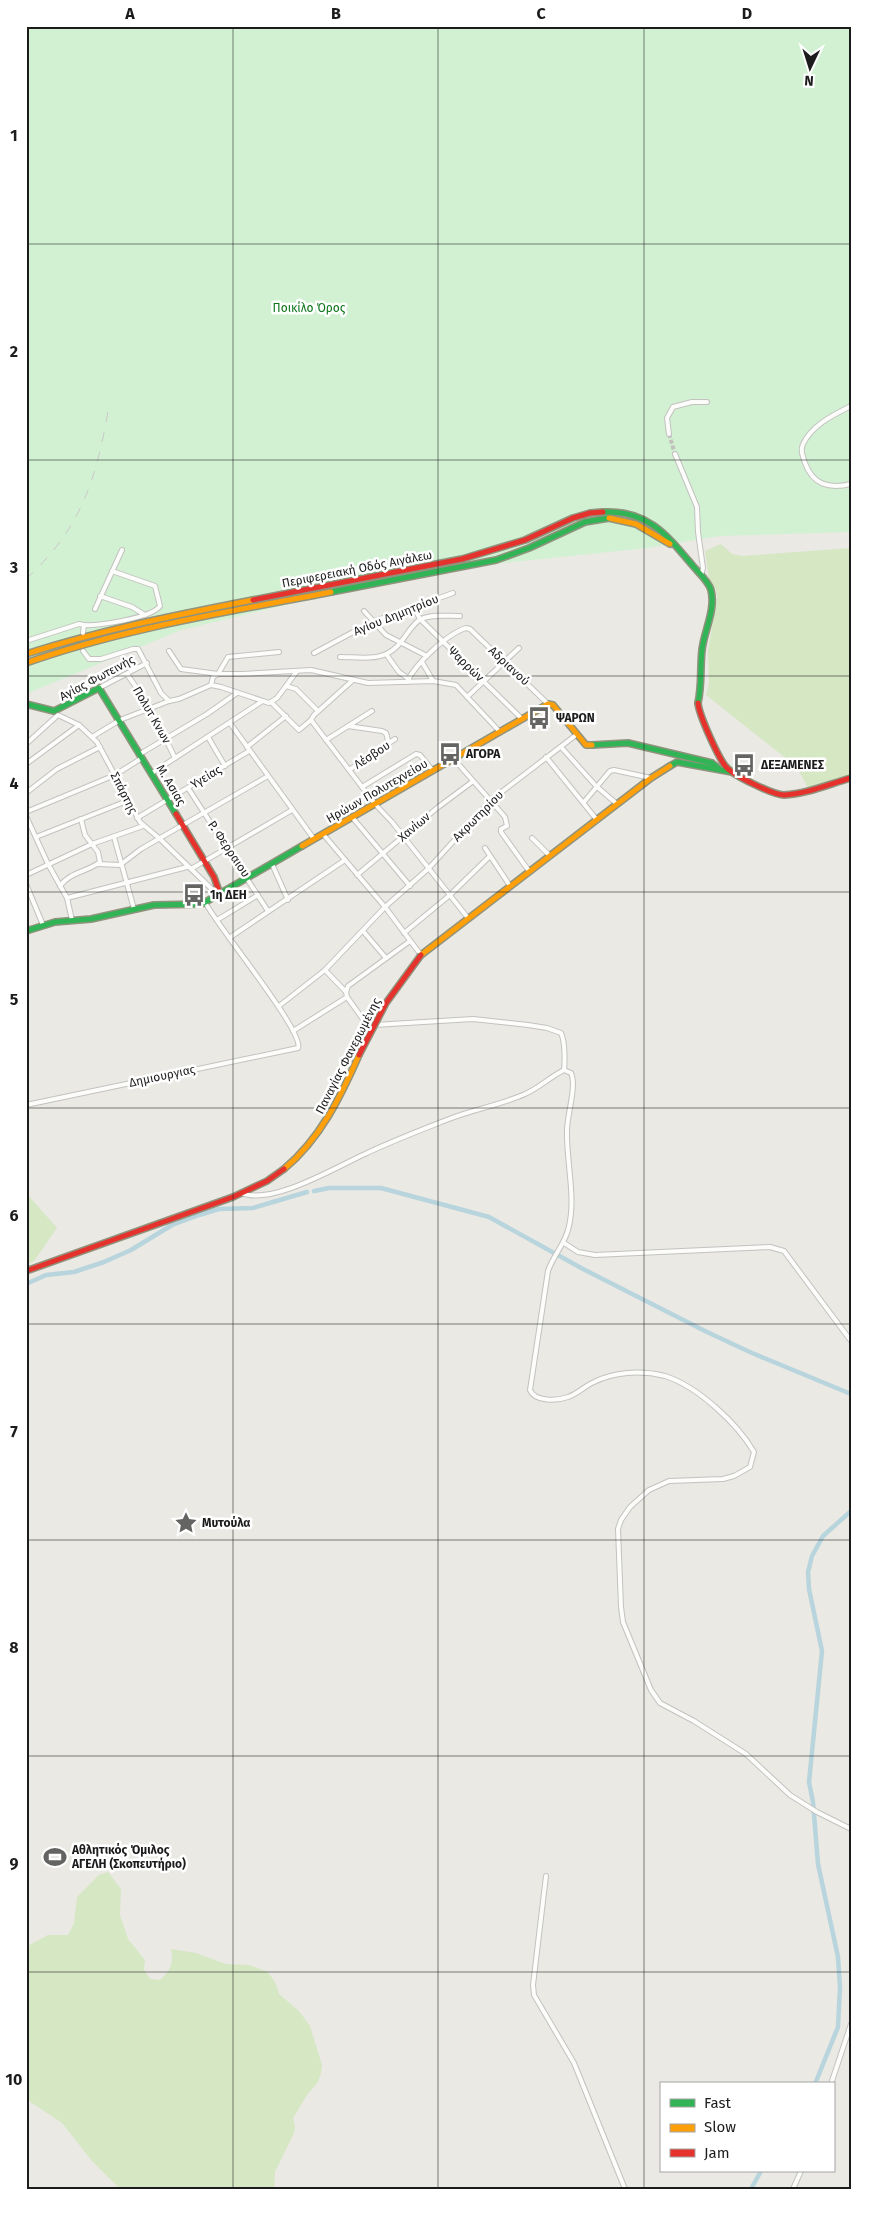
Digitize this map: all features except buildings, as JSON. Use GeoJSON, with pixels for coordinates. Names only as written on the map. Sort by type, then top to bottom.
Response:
{"type":"FeatureCollection","features":[{"type":"Feature","properties":{"kind":"main road","name":"Περιφερειακή Οδός Αιγάλεω"},"geometry":{"type":"LineString","coordinates":[[26,654],[73,639],[128,625],[473,556],[525,540],[573,518],[590,513],[616,512],[645,520],[666,535],[702,575],[711,588],[713,602],[702,650],[699,712],[720,760],[732,772],[764,790],[782,795],[803,792],[851,778]]}},
{"type":"Feature","properties":{"kind":"main road","name":"Περιφερειακή Οδός Αιγάλεω"},"geometry":{"type":"LineString","coordinates":[[26,663],[93,642],[186,620],[494,561],[550,539],[583,523],[598,519],[621,520],[640,525],[655,532],[678,549]]}},
{"type":"Feature","properties":{"kind":"main road","name":"Αγίας Φωτεινής"},"geometry":{"type":"LineString","coordinates":[[26,704],[54,711],[99,688]]}},
{"type":"Feature","properties":{"kind":"main road","name":"Μ. Ασιας"},"geometry":{"type":"LineString","coordinates":[[99,688],[184,825],[204,860],[219,894]]}},
{"type":"Feature","properties":{"kind":"main road","name":"Ηρώων Πολυτεχνείου"},"geometry":{"type":"LineString","coordinates":[[26,931],[43,925],[82,920],[154,905],[199,904],[205,902],[548,704]]}},
{"type":"Feature","properties":{"kind":"main road"},"geometry":{"type":"LineString","coordinates":[[548,704],[554,705],[576,735],[586,745],[628,743],[712,763],[719,769]]}},
{"type":"Feature","properties":{"kind":"main road","name":"Παναγίας Φανερωμένης"},"geometry":{"type":"LineString","coordinates":[[26,1272],[241,1193],[286,1168],[308,1146],[327,1122],[384,1003],[402,977],[421,955],[651,778],[677,762],[732,772]]}},
{"type":"Feature","properties":{"kind":"street"},"geometry":{"type":"LineString","coordinates":[[669,434],[667,418],[673,407],[692,402],[707,402]]}},
{"type":"Feature","properties":{"kind":"street"},"geometry":{"type":"LineString","coordinates":[[851,406],[824,421],[804,443],[802,449],[808,471],[819,483],[827,486],[851,484]]}},
{"type":"Feature","properties":{"kind":"street"},"geometry":{"type":"LineString","coordinates":[[674,454],[697,507],[702,575]]}},
{"type":"Feature","properties":{"kind":"street"},"geometry":{"type":"LineString","coordinates":[[95,609],[122,550]]}},
{"type":"Feature","properties":{"kind":"street"},"geometry":{"type":"LineString","coordinates":[[26,641],[74,626],[94,626],[145,615],[155,611],[160,606],[155,586],[112,571]]}},
{"type":"Feature","properties":{"kind":"street","name":"Αγίου Δημητρίου"},"geometry":{"type":"LineString","coordinates":[[314,653],[372,622],[453,593]]}},
{"type":"Feature","properties":{"kind":"street"},"geometry":{"type":"LineString","coordinates":[[100,596],[132,607],[145,615]]}},
{"type":"Feature","properties":{"kind":"street","name":"Ψαρρών"},"geometry":{"type":"LineString","coordinates":[[413,606],[420,619],[522,719]]}},
{"type":"Feature","properties":{"kind":"street"},"geometry":{"type":"LineString","coordinates":[[364,611],[372,622],[386,635],[427,656]]}},
{"type":"Feature","properties":{"kind":"street"},"geometry":{"type":"LineString","coordinates":[[340,657],[369,657],[386,654],[402,642],[420,619],[460,616]]}},
{"type":"Feature","properties":{"kind":"street"},"geometry":{"type":"LineString","coordinates":[[83,633],[84,625]]}},
{"type":"Feature","properties":{"kind":"street","name":"Αδριανού"},"geometry":{"type":"LineString","coordinates":[[443,642],[462,629],[470,629],[548,704]]}},
{"type":"Feature","properties":{"kind":"street"},"geometry":{"type":"LineString","coordinates":[[408,680],[427,656],[443,642]]}},
{"type":"Feature","properties":{"kind":"street"},"geometry":{"type":"LineString","coordinates":[[83,651],[89,659],[96,660],[135,648],[147,663],[161,693],[169,701]]}},
{"type":"Feature","properties":{"kind":"street"},"geometry":{"type":"LineString","coordinates":[[468,697],[483,680],[519,648]]}},
{"type":"Feature","properties":{"kind":"street"},"geometry":{"type":"LineString","coordinates":[[168,652],[181,668],[218,674],[258,674],[317,670],[353,680],[373,683],[408,680],[452,683],[468,697],[500,732]]}},
{"type":"Feature","properties":{"kind":"street"},"geometry":{"type":"LineString","coordinates":[[211,685],[213,677],[218,674],[228,657],[279,652]]}},
{"type":"Feature","properties":{"kind":"street"},"geometry":{"type":"LineString","coordinates":[[386,654],[399,672],[408,680]]}},
{"type":"Feature","properties":{"kind":"street"},"geometry":{"type":"LineString","coordinates":[[422,662],[433,681]]}},
{"type":"Feature","properties":{"kind":"street","name":"Αγίας Φωτεινής"},"geometry":{"type":"LineString","coordinates":[[99,688],[147,663]]}},
{"type":"Feature","properties":{"kind":"street"},"geometry":{"type":"LineString","coordinates":[[271,702],[297,671]]}},
{"type":"Feature","properties":{"kind":"street","name":"Πολυτ Κνων"},"geometry":{"type":"LineString","coordinates":[[126,674],[151,709],[175,758]]}},
{"type":"Feature","properties":{"kind":"street"},"geometry":{"type":"LineString","coordinates":[[92,737],[120,720],[179,699],[211,685],[237,692],[261,702],[271,702],[299,730],[353,680]]}},
{"type":"Feature","properties":{"kind":"street"},"geometry":{"type":"LineString","coordinates":[[286,686],[296,689],[318,711]]}},
{"type":"Feature","properties":{"kind":"street"},"geometry":{"type":"LineString","coordinates":[[72,920],[67,898],[48,864],[26,814],[115,776],[166,738],[207,714],[237,692]]}},
{"type":"Feature","properties":{"kind":"street"},"geometry":{"type":"LineString","coordinates":[[152,773],[261,702]]}},
{"type":"Feature","properties":{"kind":"street"},"geometry":{"type":"LineString","coordinates":[[326,740],[372,711]]}},
{"type":"Feature","properties":{"kind":"street","name":"Σπάρτης"},"geometry":{"type":"LineString","coordinates":[[26,744],[55,717],[61,716],[80,725],[100,747],[127,801],[143,826],[160,839],[219,894]]}},
{"type":"Feature","properties":{"kind":"street","name":"Υγείας"},"geometry":{"type":"LineString","coordinates":[[137,818],[225,766],[286,716]]}},
{"type":"Feature","properties":{"kind":"street"},"geometry":{"type":"LineString","coordinates":[[311,720],[375,804],[404,836],[468,918]]}},
{"type":"Feature","properties":{"kind":"street"},"geometry":{"type":"LineString","coordinates":[[230,723],[314,839]]}},
{"type":"Feature","properties":{"kind":"street"},"geometry":{"type":"LineString","coordinates":[[26,764],[80,725]]}},
{"type":"Feature","properties":{"kind":"street"},"geometry":{"type":"LineString","coordinates":[[346,726],[382,731],[386,733],[389,744]]}},
{"type":"Feature","properties":{"kind":"street","name":"Ακρωτηρίου"},"geometry":{"type":"LineString","coordinates":[[279,1006],[296,995],[306,983],[325,970],[385,907],[429,868],[491,800],[576,735]]}},
{"type":"Feature","properties":{"kind":"street"},"geometry":{"type":"LineString","coordinates":[[208,738],[225,766]]}},
{"type":"Feature","properties":{"kind":"street","name":"Λέσβου"},"geometry":{"type":"LineString","coordinates":[[349,770],[396,739]]}},
{"type":"Feature","properties":{"kind":"street"},"geometry":{"type":"LineString","coordinates":[[26,793],[45,776],[100,747]]}},
{"type":"Feature","properties":{"kind":"street"},"geometry":{"type":"LineString","coordinates":[[561,747],[596,786],[617,804]]}},
{"type":"Feature","properties":{"kind":"street"},"geometry":{"type":"LineString","coordinates":[[362,787],[417,754],[420,755],[432,771]]}},
{"type":"Feature","properties":{"kind":"street"},"geometry":{"type":"LineString","coordinates":[[546,757],[597,820]]}},
{"type":"Feature","properties":{"kind":"street"},"geometry":{"type":"LineString","coordinates":[[454,758],[472,782],[491,800],[506,819],[507,826],[502,829],[502,832],[529,871]]}},
{"type":"Feature","properties":{"kind":"street"},"geometry":{"type":"LineString","coordinates":[[584,802],[607,773],[614,770],[651,778]]}},
{"type":"Feature","properties":{"kind":"street"},"geometry":{"type":"LineString","coordinates":[[60,886],[71,876],[98,864],[116,866],[268,776]]}},
{"type":"Feature","properties":{"kind":"street","name":"Χανίων"},"geometry":{"type":"LineString","coordinates":[[357,874],[437,808],[472,782]]}},
{"type":"Feature","properties":{"kind":"street","name":"Ρ. Φερραιου"},"geometry":{"type":"LineString","coordinates":[[188,788],[268,911]]}},
{"type":"Feature","properties":{"kind":"street"},"geometry":{"type":"LineString","coordinates":[[36,837],[127,801]]}},
{"type":"Feature","properties":{"kind":"street"},"geometry":{"type":"LineString","coordinates":[[67,898],[189,868],[292,810]]}},
{"type":"Feature","properties":{"kind":"street"},"geometry":{"type":"LineString","coordinates":[[352,817],[410,886]]}},
{"type":"Feature","properties":{"kind":"street"},"geometry":{"type":"LineString","coordinates":[[81,819],[85,834],[98,852],[100,860],[98,864]]}},
{"type":"Feature","properties":{"kind":"street"},"geometry":{"type":"LineString","coordinates":[[26,875],[92,844],[143,826]]}},
{"type":"Feature","properties":{"kind":"street"},"geometry":{"type":"LineString","coordinates":[[323,834],[385,907],[421,955]]}},
{"type":"Feature","properties":{"kind":"street"},"geometry":{"type":"LineString","coordinates":[[114,837],[134,909]]}},
{"type":"Feature","properties":{"kind":"street"},"geometry":{"type":"LineString","coordinates":[[532,838],[550,856]]}},
{"type":"Feature","properties":{"kind":"street"},"geometry":{"type":"LineString","coordinates":[[485,848],[510,886]]}},
{"type":"Feature","properties":{"kind":"street"},"geometry":{"type":"LineString","coordinates":[[404,933],[450,894],[490,856]]}},
{"type":"Feature","properties":{"kind":"street"},"geometry":{"type":"LineString","coordinates":[[229,938],[345,860]]}},
{"type":"Feature","properties":{"kind":"street"},"geometry":{"type":"LineString","coordinates":[[272,864],[288,900]]}},
{"type":"Feature","properties":{"kind":"street"},"geometry":{"type":"LineString","coordinates":[[26,884],[43,925]]}},
{"type":"Feature","properties":{"kind":"street"},"geometry":{"type":"LineString","coordinates":[[217,920],[258,894]]}},
{"type":"Feature","properties":{"kind":"street"},"geometry":{"type":"LineString","coordinates":[[205,902],[279,1006],[293,1031],[346,995],[348,986],[410,941]]}},
{"type":"Feature","properties":{"kind":"street"},"geometry":{"type":"LineString","coordinates":[[363,931],[386,958]]}},
{"type":"Feature","properties":{"kind":"street"},"geometry":{"type":"LineString","coordinates":[[241,1193],[256,1197],[319,1177],[362,1155],[450,1118],[516,1098],[538,1088],[564,1070],[562,1036],[554,1030],[528,1024],[473,1019],[374,1026],[365,1022],[325,970]]}},
{"type":"Feature","properties":{"kind":"street","name":"Δημιουργιας"},"geometry":{"type":"LineString","coordinates":[[26,1105],[298,1048],[300,1043],[293,1031]]}},
{"type":"Feature","properties":{"kind":"street"},"geometry":{"type":"LineString","coordinates":[[564,1070],[571,1073],[573,1081],[567,1128],[570,1224],[564,1243],[554,1256],[548,1271],[530,1386],[531,1394],[538,1398],[566,1398],[596,1381],[618,1374],[639,1373],[662,1376],[687,1387],[708,1402],[739,1430],[754,1452],[750,1467],[734,1476],[723,1479],[669,1481],[649,1490],[630,1507],[621,1520],[618,1529],[621,1615],[650,1690],[660,1703],[694,1721],[746,1754],[790,1795],[817,1812],[851,1829]]}},
{"type":"Feature","properties":{"kind":"street"},"geometry":{"type":"LineString","coordinates":[[564,1243],[578,1252],[594,1255],[733,1249],[780,1249],[793,1263],[851,1342]]}},
{"type":"Feature","properties":{"kind":"street"},"geometry":{"type":"LineString","coordinates":[[546,1876],[533,1987],[534,1995],[574,2063],[625,2189]]}},
{"type":"Feature","properties":{"kind":"street"},"geometry":{"type":"LineString","coordinates":[[832,2082],[851,2024]]}},
{"type":"Feature","properties":{"kind":"street"},"geometry":{"type":"LineString","coordinates":[[793,2189],[801,2172]]}},
{"type":"Feature","properties":{"kind":"green space","name":"Ποικίλο Όρος"},"geometry":{"type":"Polygon","coordinates":[[[26,26],[851,26],[851,532],[720,536],[647,548],[427,571],[181,630],[26,694],[26,26]]]}},
{"type":"Feature","properties":{"kind":"green space"},"geometry":{"type":"Polygon","coordinates":[[[721,544],[732,554],[743,556],[851,548],[851,775],[808,788],[797,767],[787,763],[783,756],[706,695],[709,684],[708,651],[717,597],[716,590],[709,579],[705,551],[721,544]]]}},
{"type":"Feature","properties":{"kind":"green space"},"geometry":{"type":"Polygon","coordinates":[[[26,1193],[57,1228],[34,1261],[26,1265],[26,1193]]]}},
{"type":"Feature","properties":{"kind":"green space"},"geometry":{"type":"Polygon","coordinates":[[[108,1872],[121,1889],[120,1915],[128,1939],[145,1960],[144,1970],[150,1979],[160,1980],[167,1973],[172,1962],[171,1949],[196,1953],[226,1964],[249,1965],[268,1972],[276,1984],[279,1994],[299,2011],[310,2026],[322,2065],[321,2073],[318,2082],[307,2095],[293,2118],[294,2133],[275,2172],[274,2189],[120,2189],[92,2161],[62,2123],[26,2099],[26,1947],[48,1935],[68,1935],[74,1923],[77,1897],[99,1875],[108,1872]]]}},
{"type":"Feature","properties":{"kind":"waterway"},"geometry":{"type":"LineString","coordinates":[[314,1191],[329,1188],[381,1188],[489,1217],[583,1269],[707,1332],[851,1394]]}},
{"type":"Feature","properties":{"kind":"waterway"},"geometry":{"type":"LineString","coordinates":[[26,1284],[46,1275],[74,1272],[104,1262],[131,1250],[172,1225],[199,1215],[219,1209],[253,1208],[307,1192]]}},
{"type":"Feature","properties":{"kind":"waterway"},"geometry":{"type":"LineString","coordinates":[[816,2082],[838,2027],[840,1987],[838,1957],[818,1864],[813,1802],[809,1782],[822,1651],[809,1589],[808,1572],[812,1556],[823,1536],[851,1511]]}},
{"type":"Feature","properties":{"kind":"waterway"},"geometry":{"type":"LineString","coordinates":[[751,2189],[760,2172]]}},
{"type":"Feature","properties":{"kind":"tunnel"},"geometry":{"type":"LineString","coordinates":[[669,434],[675,454]]}},
{"type":"Feature","properties":{"kind":"railway"},"geometry":{"type":"LineString","coordinates":[[26,579],[45,561],[60,542],[73,523],[83,503],[98,460],[108,411]]}},
{"type":"Feature","properties":{"kind":"traffic: fast"},"geometry":{"type":"LineString","coordinates":[[603,512],[619,512],[632,515],[655,527],[674,544],[710,587],[712,605],[703,643],[698,703]]}},
{"type":"Feature","properties":{"kind":"traffic: fast"},"geometry":{"type":"LineString","coordinates":[[331,592],[496,560],[529,548],[585,522],[609,518]]}},
{"type":"Feature","properties":{"kind":"traffic: fast"},"geometry":{"type":"LineString","coordinates":[[26,704],[54,711],[99,688],[176,814]]}},
{"type":"Feature","properties":{"kind":"traffic: fast"},"geometry":{"type":"LineString","coordinates":[[592,745],[628,743],[712,763],[719,769]]}},
{"type":"Feature","properties":{"kind":"traffic: fast"},"geometry":{"type":"LineString","coordinates":[[670,766],[677,762],[732,772]]}},
{"type":"Feature","properties":{"kind":"traffic: fast"},"geometry":{"type":"LineString","coordinates":[[26,931],[55,922],[91,919],[154,905],[202,904],[302,846]]}},
{"type":"Feature","properties":{"kind":"traffic: slow"},"geometry":{"type":"LineString","coordinates":[[609,518],[636,524],[670,544]]}},
{"type":"Feature","properties":{"kind":"traffic: slow"},"geometry":{"type":"LineString","coordinates":[[26,663],[139,630],[331,592]]}},
{"type":"Feature","properties":{"kind":"traffic: slow"},"geometry":{"type":"LineString","coordinates":[[26,654],[110,630],[253,600]]}},
{"type":"Feature","properties":{"kind":"traffic: slow"},"geometry":{"type":"LineString","coordinates":[[302,846],[548,704],[553,705],[586,745],[592,745]]}},
{"type":"Feature","properties":{"kind":"traffic: slow"},"geometry":{"type":"LineString","coordinates":[[421,955],[651,778],[670,766]]}},
{"type":"Feature","properties":{"kind":"traffic: slow"},"geometry":{"type":"LineString","coordinates":[[284,1169],[319,1131],[344,1087],[359,1055]]}},
{"type":"Feature","properties":{"kind":"traffic: jam"},"geometry":{"type":"LineString","coordinates":[[253,600],[462,559],[525,540],[573,518],[590,513],[603,512]]}},
{"type":"Feature","properties":{"kind":"traffic: jam"},"geometry":{"type":"LineString","coordinates":[[698,703],[709,736],[726,767],[736,775],[754,784],[771,792],[784,795],[810,791],[851,778]]}},
{"type":"Feature","properties":{"kind":"traffic: jam"},"geometry":{"type":"LineString","coordinates":[[176,814],[214,877],[220,894]]}},
{"type":"Feature","properties":{"kind":"traffic: jam"},"geometry":{"type":"LineString","coordinates":[[359,1055],[386,1003],[421,955]]}},
{"type":"Feature","properties":{"kind":"traffic: jam"},"geometry":{"type":"LineString","coordinates":[[26,1271],[233,1197],[267,1181],[284,1169]]}},
{"type":"Feature","properties":{"kind":"place","name":"ΨΑΡΩΝ"},"geometry":{"type":"Point","coordinates":[539,718]}},
{"type":"Feature","properties":{"kind":"place","name":"ΑΓΟΡΑ"},"geometry":{"type":"Point","coordinates":[450,754]}},
{"type":"Feature","properties":{"kind":"place","name":"ΔΕΞΑΜΕΝΕΣ"},"geometry":{"type":"Point","coordinates":[744,765]}},
{"type":"Feature","properties":{"kind":"place","name":"1η ΔΕΗ"},"geometry":{"type":"Point","coordinates":[194,895]}},
{"type":"Feature","properties":{"kind":"place","name":"Μυτούλα"},"geometry":{"type":"Point","coordinates":[186,1523]}},
{"type":"Feature","properties":{"kind":"place","name":"Αθλητικός Όμιλος ΑΓΕΛΗ (Σκοπευτήριο)"},"geometry":{"type":"Point","coordinates":[55,1857]}}]}
